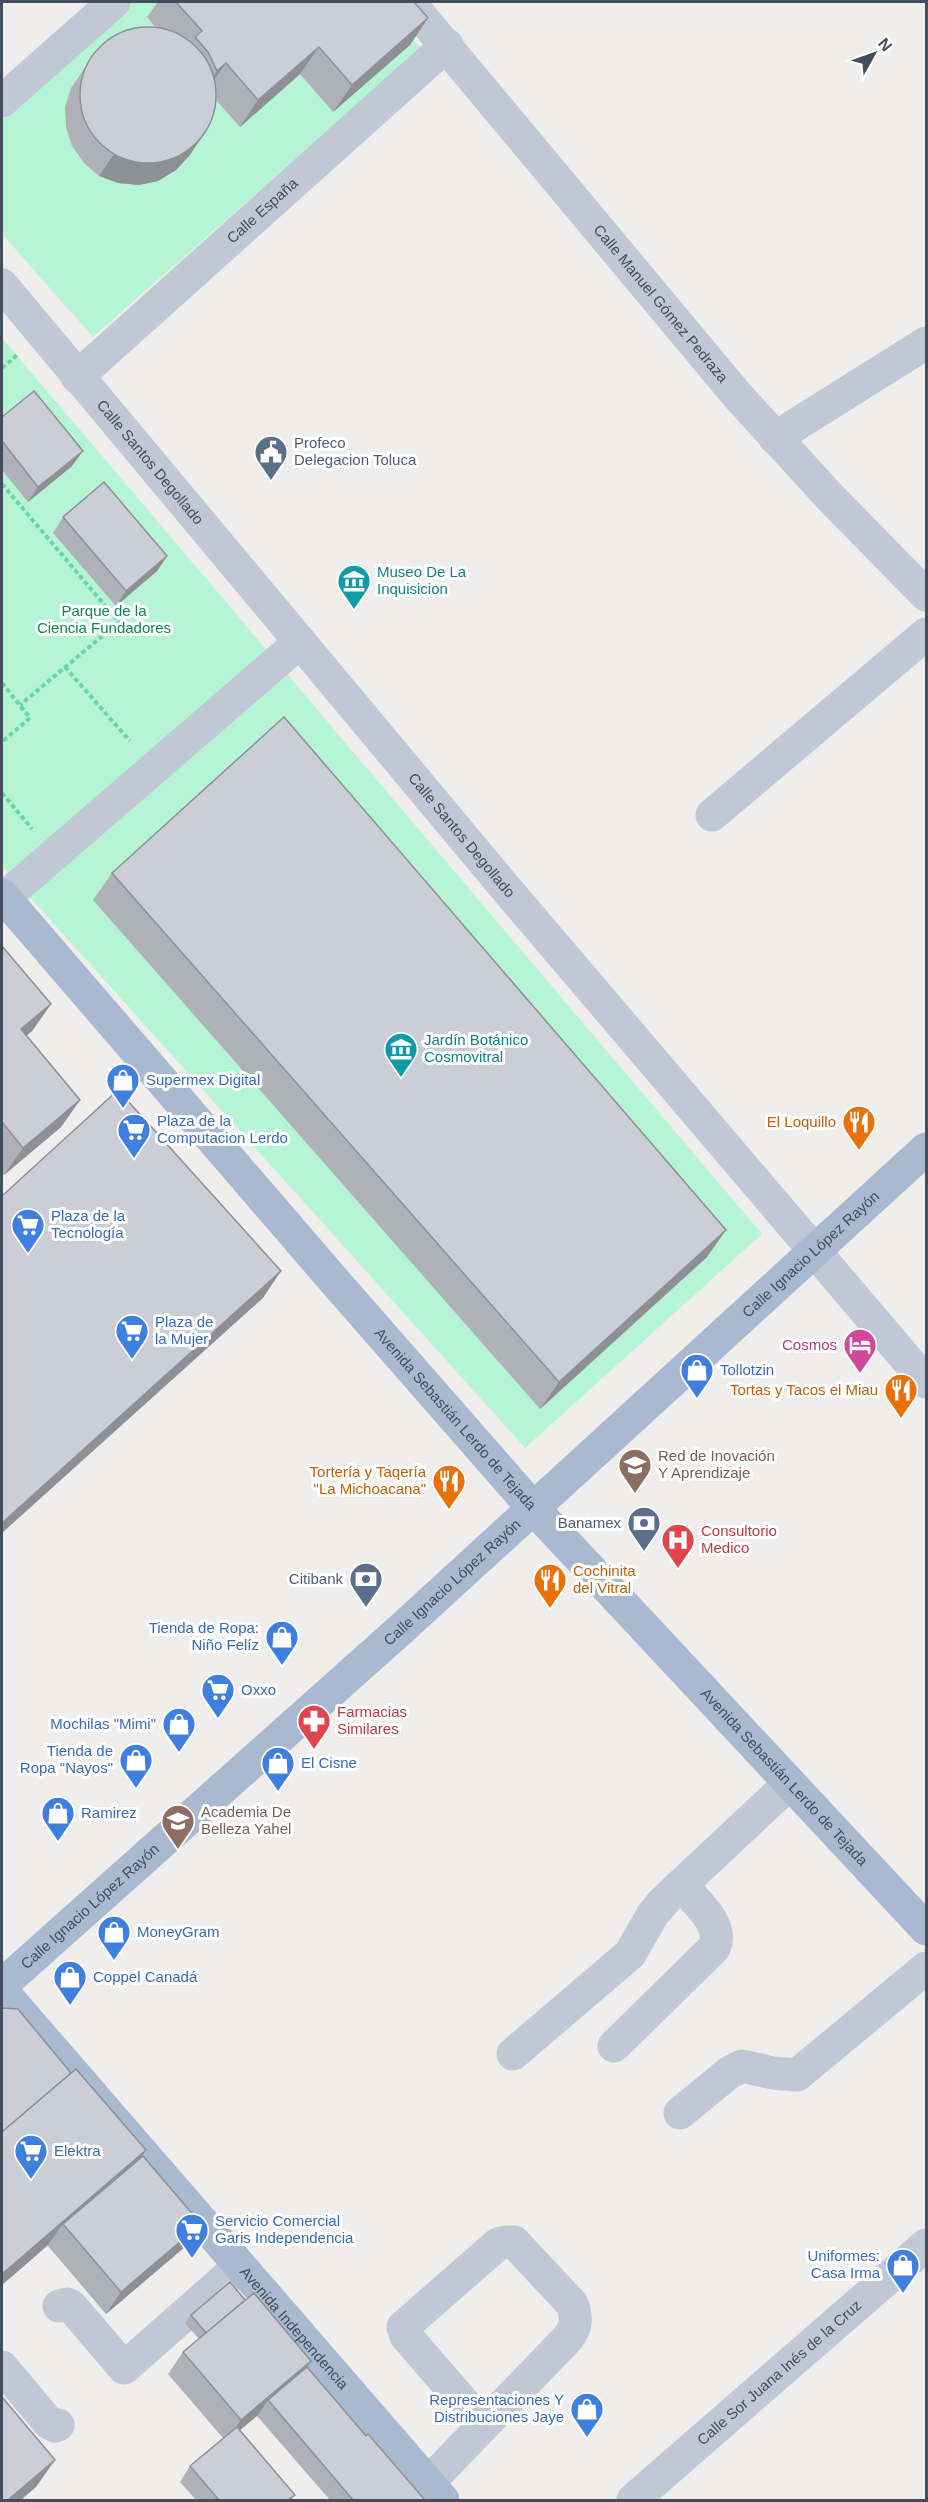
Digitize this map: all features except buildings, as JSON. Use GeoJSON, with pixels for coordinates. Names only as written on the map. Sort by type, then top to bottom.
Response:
{"type":"FeatureCollection","features":[{"type":"Feature","properties":{"kind":"main road","name":"Avenida Sebastián Lerdo de Tejada"},"geometry":{"type":"LineString","coordinates":[[3,897],[534,1509],[648,1634],[927,1929]]}},
{"type":"Feature","properties":{"kind":"main road","name":"Calle Ignacio López Rayón"},"geometry":{"type":"LineString","coordinates":[[2,1985],[534,1509],[927,1149]]}},
{"type":"Feature","properties":{"kind":"main road","name":"Avenida Independencia"},"geometry":{"type":"LineString","coordinates":[[2,1991],[435,2492]]}},
{"type":"Feature","properties":{"kind":"street"},"geometry":{"type":"LineString","coordinates":[[2,101],[114,2]]}},
{"type":"Feature","properties":{"kind":"street","name":"Calle Manuel Gómez Pedraza"},"geometry":{"type":"LineString","coordinates":[[409,2],[775,438],[927,595]]}},
{"type":"Feature","properties":{"kind":"street","name":"Calle España"},"geometry":{"type":"LineString","coordinates":[[77,376],[447,45]]}},
{"type":"Feature","properties":{"kind":"street","name":"Calle Santos Degollado"},"geometry":{"type":"LineString","coordinates":[[2,285],[814,1252],[927,1382]]}},
{"type":"Feature","properties":{"kind":"street"},"geometry":{"type":"LineString","coordinates":[[775,438],[927,343]]}},
{"type":"Feature","properties":{"kind":"street"},"geometry":{"type":"LineString","coordinates":[[712,815],[927,634]]}},
{"type":"Feature","properties":{"kind":"street"},"geometry":{"type":"LineString","coordinates":[[3,897],[300,642]]}},
{"type":"Feature","properties":{"kind":"street"},"geometry":{"type":"LineString","coordinates":[[513,2054],[630,1954],[653,1914],[790,1783]]}},
{"type":"Feature","properties":{"kind":"street"},"geometry":{"type":"LineString","coordinates":[[614,2046],[714,1948],[718,1940],[718,1931],[713,1922],[681,1885]]}},
{"type":"Feature","properties":{"kind":"street"},"geometry":{"type":"LineString","coordinates":[[680,2113],[730,2072],[742,2066],[773,2073],[797,2074],[927,1968]]}},
{"type":"Feature","properties":{"kind":"street"},"geometry":{"type":"LineString","coordinates":[[435,2492],[483,2425],[574,2330],[577,2316],[572,2304],[514,2242],[498,2244],[403,2327],[406,2336],[483,2425]]}},
{"type":"Feature","properties":{"kind":"street","name":"Calle Sor Juana Inés de la Cruz"},"geometry":{"type":"LineString","coordinates":[[633,2500],[927,2245]]}},
{"type":"Feature","properties":{"kind":"street"},"geometry":{"type":"LineString","coordinates":[[59,2306],[67,2304],[72,2307],[124,2368],[240,2266]]}},
{"type":"Feature","properties":{"kind":"street"},"geometry":{"type":"LineString","coordinates":[[2,2367],[49,2423],[58,2425]]}},
{"type":"Feature","properties":{"kind":"path"},"geometry":{"type":"LineString","coordinates":[[2,484],[119,622],[20,705]]}},
{"type":"Feature","properties":{"kind":"path"},"geometry":{"type":"LineString","coordinates":[[65,667],[133,744]]}},
{"type":"Feature","properties":{"kind":"path"},"geometry":{"type":"LineString","coordinates":[[2,683],[30,718],[4,740],[2,737]]}},
{"type":"Feature","properties":{"kind":"path"},"geometry":{"type":"LineString","coordinates":[[2,793],[54,855]]}},
{"type":"Feature","properties":{"kind":"green space"},"geometry":{"type":"Polygon","coordinates":[[[131,2],[380,2],[421,48],[93,337],[2,234],[2,116],[131,2]]]}},
{"type":"Feature","properties":{"kind":"green space","name":"Parque de la Ciencia Fundadores"},"geometry":{"type":"Polygon","coordinates":[[[2,338],[762,1234],[525,1448],[2,866],[2,338]]]}},
{"type":"Feature","properties":{"kind":"place","name":"Profeco Delegacion Toluca"},"geometry":{"type":"Point","coordinates":[271,481]}},
{"type":"Feature","properties":{"kind":"place","name":"Museo De La Inquisicion"},"geometry":{"type":"Point","coordinates":[354,610]}},
{"type":"Feature","properties":{"kind":"place","name":"Jardín Botánico Cosmovitral"},"geometry":{"type":"Point","coordinates":[401,1078]}},
{"type":"Feature","properties":{"kind":"place","name":"Supermex Digital"},"geometry":{"type":"Point","coordinates":[123,1109]}},
{"type":"Feature","properties":{"kind":"place","name":"El Loquillo"},"geometry":{"type":"Point","coordinates":[859,1151]}},
{"type":"Feature","properties":{"kind":"place","name":"Plaza de la Computacion Lerdo"},"geometry":{"type":"Point","coordinates":[134,1159]}},
{"type":"Feature","properties":{"kind":"place","name":"Plaza de la Tecnología"},"geometry":{"type":"Point","coordinates":[28,1254]}},
{"type":"Feature","properties":{"kind":"place","name":"Plaza de la Mujer"},"geometry":{"type":"Point","coordinates":[132,1360]}},
{"type":"Feature","properties":{"kind":"place","name":"Cosmos"},"geometry":{"type":"Point","coordinates":[860,1374]}},
{"type":"Feature","properties":{"kind":"place","name":"Tollotzin"},"geometry":{"type":"Point","coordinates":[697,1399]}},
{"type":"Feature","properties":{"kind":"place","name":"Tortas y Tacos el Miau"},"geometry":{"type":"Point","coordinates":[901,1419]}},
{"type":"Feature","properties":{"kind":"place","name":"Red de Inovación Y Aprendizaje"},"geometry":{"type":"Point","coordinates":[635,1494]}},
{"type":"Feature","properties":{"kind":"place","name":"Tortería y Taqería \"La Michoacana\""},"geometry":{"type":"Point","coordinates":[449,1510]}},
{"type":"Feature","properties":{"kind":"place","name":"Banamex"},"geometry":{"type":"Point","coordinates":[644,1552]}},
{"type":"Feature","properties":{"kind":"place","name":"Consultorio Medico"},"geometry":{"type":"Point","coordinates":[678,1569]}},
{"type":"Feature","properties":{"kind":"place","name":"Citibank"},"geometry":{"type":"Point","coordinates":[366,1608]}},
{"type":"Feature","properties":{"kind":"place","name":"Cochinita del Vitral"},"geometry":{"type":"Point","coordinates":[550,1609]}},
{"type":"Feature","properties":{"kind":"place","name":"Tienda de Ropa: Niño Felíz"},"geometry":{"type":"Point","coordinates":[282,1666]}},
{"type":"Feature","properties":{"kind":"place","name":"Oxxo"},"geometry":{"type":"Point","coordinates":[218,1719]}},
{"type":"Feature","properties":{"kind":"place","name":"Farmacias Similares"},"geometry":{"type":"Point","coordinates":[314,1750]}},
{"type":"Feature","properties":{"kind":"place","name":"Mochilas \"Mimi\""},"geometry":{"type":"Point","coordinates":[179,1753]}},
{"type":"Feature","properties":{"kind":"place","name":"Tienda de Ropa \"Nayos\""},"geometry":{"type":"Point","coordinates":[136,1789]}},
{"type":"Feature","properties":{"kind":"place","name":"El Cisne"},"geometry":{"type":"Point","coordinates":[278,1792]}},
{"type":"Feature","properties":{"kind":"place","name":"Ramirez"},"geometry":{"type":"Point","coordinates":[58,1842]}},
{"type":"Feature","properties":{"kind":"place","name":"Academia De Belleza Yahel"},"geometry":{"type":"Point","coordinates":[178,1850]}},
{"type":"Feature","properties":{"kind":"place","name":"MoneyGram"},"geometry":{"type":"Point","coordinates":[114,1961]}},
{"type":"Feature","properties":{"kind":"place","name":"Coppel Canadá"},"geometry":{"type":"Point","coordinates":[70,2006]}},
{"type":"Feature","properties":{"kind":"place","name":"Elektra"},"geometry":{"type":"Point","coordinates":[31,2180]}},
{"type":"Feature","properties":{"kind":"place","name":"Servicio Comercial Garis Independencia"},"geometry":{"type":"Point","coordinates":[192,2259]}},
{"type":"Feature","properties":{"kind":"place","name":"Uniformes: Casa Irma"},"geometry":{"type":"Point","coordinates":[903,2294]}},
{"type":"Feature","properties":{"kind":"place","name":"Representaciones Y Distribuciones Jaye"},"geometry":{"type":"Point","coordinates":[587,2438]}}]}
